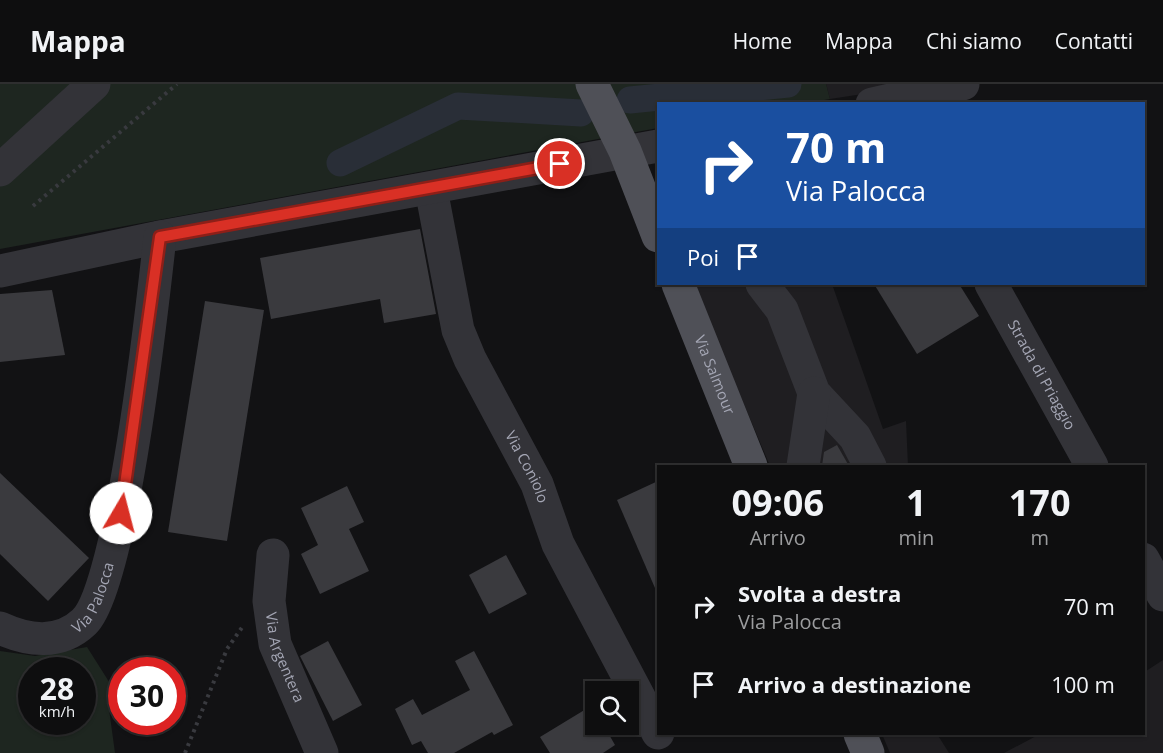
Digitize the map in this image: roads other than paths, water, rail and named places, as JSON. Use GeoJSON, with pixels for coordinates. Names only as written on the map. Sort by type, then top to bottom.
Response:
{"type":"FeatureCollection","features":[{"type":"Feature","properties":{"kind":"main road"},"geometry":{"type":"LineString","coordinates":[[592,84],[625,152],[657,233]]}},
{"type":"Feature","properties":{"kind":"main road","name":"Via Salmour"},"geometry":{"type":"LineString","coordinates":[[678,285],[751,465]]}},
{"type":"Feature","properties":{"kind":"main road"},"geometry":{"type":"LineString","coordinates":[[860,735],[868,753]]}},
{"type":"Feature","properties":{"kind":"street"},"geometry":{"type":"LineString","coordinates":[[0,170],[94,84]]}},
{"type":"Feature","properties":{"kind":"street"},"geometry":{"type":"LineString","coordinates":[[883,102],[963,84]]}},
{"type":"Feature","properties":{"kind":"street"},"geometry":{"type":"LineString","coordinates":[[0,271],[160,237],[657,146]]}},
{"type":"Feature","properties":{"kind":"street","name":"Via Coniolo"},"geometry":{"type":"LineString","coordinates":[[431,189],[458,330],[470,358],[537,484],[558,544],[657,729]]}},
{"type":"Feature","properties":{"kind":"street","name":"Via Palocca"},"geometry":{"type":"LineString","coordinates":[[0,628],[30,638],[50,640],[69,633],[86,621],[97,604],[121,513],[160,237]]}},
{"type":"Feature","properties":{"kind":"street"},"geometry":{"type":"LineString","coordinates":[[763,285],[782,310],[814,393],[855,437],[869,465]]}},
{"type":"Feature","properties":{"kind":"street","name":"Strada di Priaggio"},"geometry":{"type":"LineString","coordinates":[[992,285],[1091,465]]}},
{"type":"Feature","properties":{"kind":"street"},"geometry":{"type":"LineString","coordinates":[[802,465],[814,393]]}},
{"type":"Feature","properties":{"kind":"street","name":"Via Argentera"},"geometry":{"type":"LineString","coordinates":[[273,555],[269,602],[275,644],[322,753]]}},
{"type":"Feature","properties":{"kind":"street"},"geometry":{"type":"LineString","coordinates":[[1145,563],[1163,595]]}},
{"type":"Feature","properties":{"kind":"street","name":"Via Coniolo"},"geometry":{"type":"LineString","coordinates":[[660,735],[669,753]]}},
{"type":"Feature","properties":{"kind":"waterway"},"geometry":{"type":"LineString","coordinates":[[630,100],[788,84]]}},
{"type":"Feature","properties":{"kind":"waterway"},"geometry":{"type":"LineString","coordinates":[[340,163],[458,106],[581,113]]}}]}
